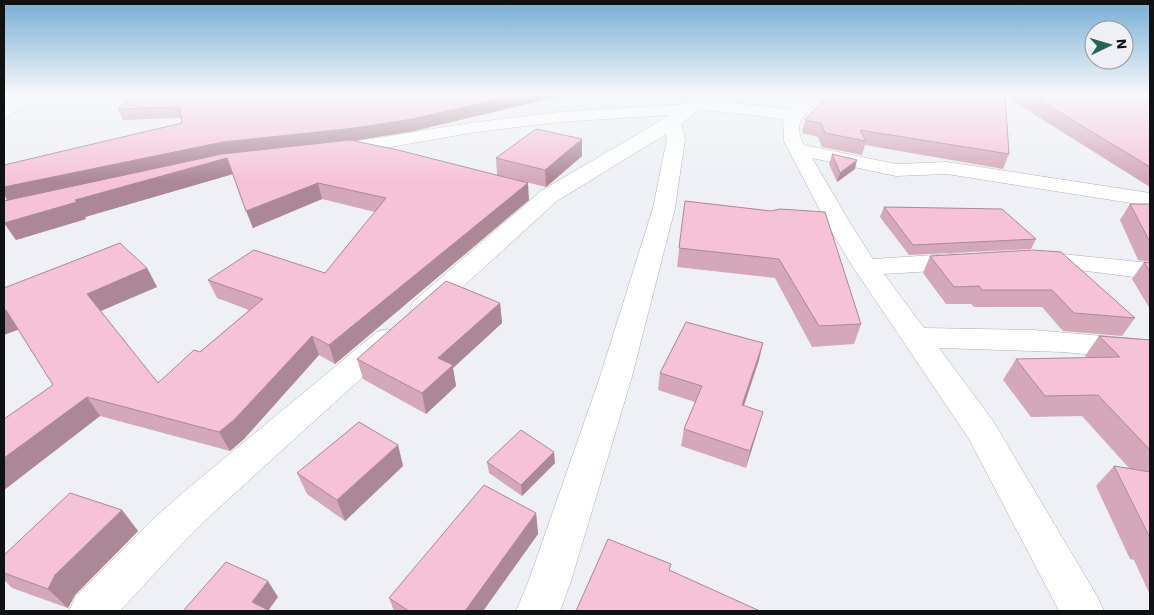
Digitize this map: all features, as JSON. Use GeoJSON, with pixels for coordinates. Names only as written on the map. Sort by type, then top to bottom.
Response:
{"type":"FeatureCollection","features":[{"type":"Feature","properties":{"kind":"street"},"geometry":{"type":"LineString","coordinates":[[321,152],[358,148],[505,124]]}},
{"type":"Feature","properties":{"kind":"street"},"geometry":{"type":"LineString","coordinates":[[91,611],[167,532],[199,502],[446,288],[540,193],[662,124]]}},
{"type":"Feature","properties":{"kind":"street"},"geometry":{"type":"LineString","coordinates":[[538,611],[550,581],[615,380],[673,210],[676,140],[683,124]]}},
{"type":"Feature","properties":{"kind":"street"},"geometry":{"type":"LineString","coordinates":[[792,124],[790,127],[798,149],[840,226],[866,267],[981,430],[1082,611]]}},
{"type":"Feature","properties":{"kind":"street"},"geometry":{"type":"LineString","coordinates":[[358,148],[396,158]]}},
{"type":"Feature","properties":{"kind":"street"},"geometry":{"type":"LineString","coordinates":[[798,149],[896,170],[947,168],[1150,200]]}},
{"type":"Feature","properties":{"kind":"street"},"geometry":{"type":"LineString","coordinates":[[1014,258],[1063,260],[1150,271]]}},
{"type":"Feature","properties":{"kind":"street"},"geometry":{"type":"LineString","coordinates":[[866,267],[984,260]]}},
{"type":"Feature","properties":{"kind":"street"},"geometry":{"type":"LineString","coordinates":[[916,338],[1006,338],[1099,344],[1150,350]]}},
{"type":"Feature","properties":{"kind":"building"},"geometry":{"type":"Polygon","coordinates":[[[179,124],[382,124],[223,142],[4,187],[4,165],[179,124]]]}},
{"type":"Feature","properties":{"kind":"building"},"geometry":{"type":"Polygon","coordinates":[[[821,124],[1007,124],[1009,154],[860,130],[866,141],[825,133],[821,124]]]}},
{"type":"Feature","properties":{"kind":"building"},"geometry":{"type":"Polygon","coordinates":[[[1078,124],[1150,124],[1150,167],[1078,124]]]}},
{"type":"Feature","properties":{"kind":"building"},"geometry":{"type":"Polygon","coordinates":[[[536,129],[582,139],[545,170],[496,158],[536,129]]]}},
{"type":"Feature","properties":{"kind":"building"},"geometry":{"type":"Polygon","coordinates":[[[350,140],[398,150],[528,183],[329,345],[312,336],[234,420],[219,432],[87,397],[4,458],[4,419],[53,385],[6,310],[4,311],[4,288],[120,243],[147,268],[87,294],[158,383],[194,350],[200,352],[263,299],[208,280],[254,250],[325,273],[386,198],[318,183],[246,211],[227,158],[75,200],[77,202],[4,223],[4,201],[222,154],[350,140]]]}},
{"type":"Feature","properties":{"kind":"building"},"geometry":{"type":"Polygon","coordinates":[[[832,154],[857,160],[840,173],[832,154]]]}},
{"type":"Feature","properties":{"kind":"building"},"geometry":{"type":"Polygon","coordinates":[[[685,201],[771,211],[780,209],[825,212],[861,324],[819,326],[779,259],[679,248],[685,201]]]}},
{"type":"Feature","properties":{"kind":"building"},"geometry":{"type":"Polygon","coordinates":[[[1130,204],[1150,204],[1150,242],[1130,204]]]}},
{"type":"Feature","properties":{"kind":"building"},"geometry":{"type":"Polygon","coordinates":[[[884,207],[1002,209],[1036,239],[913,245],[884,207]]]}},
{"type":"Feature","properties":{"kind":"building"},"geometry":{"type":"Polygon","coordinates":[[[1033,250],[1061,252],[1135,318],[1074,313],[1052,290],[982,290],[979,286],[954,287],[930,256],[1033,250]]]}},
{"type":"Feature","properties":{"kind":"building"},"geometry":{"type":"Polygon","coordinates":[[[1144,262],[1150,263],[1150,272],[1144,262]]]}},
{"type":"Feature","properties":{"kind":"building"},"geometry":{"type":"Polygon","coordinates":[[[446,281],[500,303],[438,358],[453,365],[422,393],[357,359],[446,281]]]}},
{"type":"Feature","properties":{"kind":"building"},"geometry":{"type":"Polygon","coordinates":[[[686,322],[763,343],[742,405],[763,412],[750,451],[684,429],[702,386],[660,373],[686,322]]]}},
{"type":"Feature","properties":{"kind":"building"},"geometry":{"type":"Polygon","coordinates":[[[1099,336],[1150,340],[1150,450],[1098,395],[1045,396],[1016,359],[1120,357],[1099,336]]]}},
{"type":"Feature","properties":{"kind":"building"},"geometry":{"type":"Polygon","coordinates":[[[359,422],[398,445],[337,500],[297,473],[359,422]]]}},
{"type":"Feature","properties":{"kind":"building"},"geometry":{"type":"Polygon","coordinates":[[[521,430],[554,452],[521,485],[487,462],[521,430]]]}},
{"type":"Feature","properties":{"kind":"building"},"geometry":{"type":"Polygon","coordinates":[[[1114,466],[1150,472],[1150,538],[1114,466]]]}},
{"type":"Feature","properties":{"kind":"building"},"geometry":{"type":"Polygon","coordinates":[[[484,485],[536,513],[465,611],[409,611],[389,598],[484,485]]]}},
{"type":"Feature","properties":{"kind":"building"},"geometry":{"type":"Polygon","coordinates":[[[70,493],[122,510],[55,575],[48,589],[4,573],[4,555],[70,493]]]}},
{"type":"Feature","properties":{"kind":"building"},"geometry":{"type":"Polygon","coordinates":[[[608,539],[671,564],[669,570],[760,611],[576,611],[608,539]]]}},
{"type":"Feature","properties":{"kind":"building"},"geometry":{"type":"Polygon","coordinates":[[[226,562],[268,581],[252,602],[270,611],[183,611],[226,562]]]}}]}
